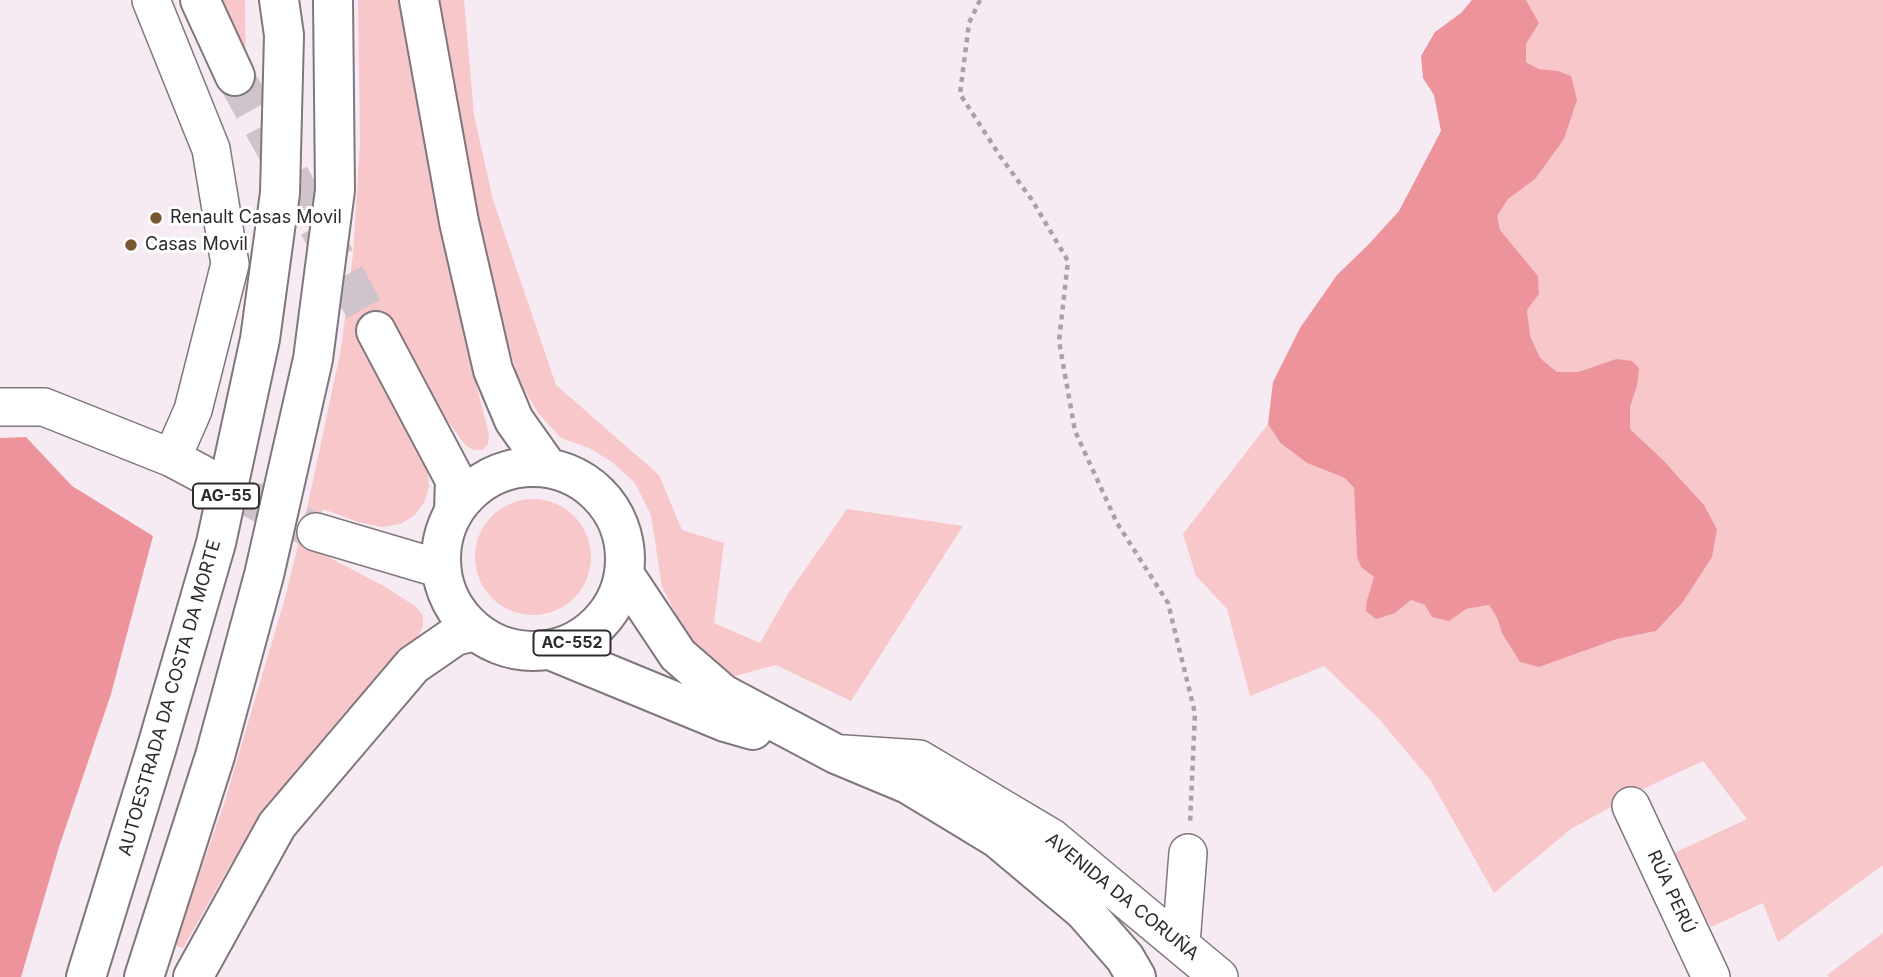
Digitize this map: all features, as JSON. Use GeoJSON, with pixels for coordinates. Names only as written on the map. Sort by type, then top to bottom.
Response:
{"type":"FeatureCollection","features":[{"type":"Feature","properties":{"kind":"main road"},"geometry":{"type":"LineString","coordinates":[[200,0],[235,76]]}},
{"type":"Feature","properties":{"kind":"main road","name":"AUTOESTRADA DA COSTA DA MORTE"},"geometry":{"type":"LineString","coordinates":[[86,977],[216,543],[260,339],[280,193],[284,35],[279,0]]}},
{"type":"Feature","properties":{"kind":"main road","name":"AG-55"},"geometry":{"type":"LineString","coordinates":[[144,977],[215,756],[233,691],[264,575],[313,359],[335,190],[333,0]]}},
{"type":"Feature","properties":{"kind":"main road"},"geometry":{"type":"LineString","coordinates":[[419,0],[458,222],[493,370],[514,420],[548,468]]}},
{"type":"Feature","properties":{"kind":"main road","name":"AC-552"},"geometry":{"type":"LineString","coordinates":[[376,331],[454,480],[454,511]]}},
{"type":"Feature","properties":{"kind":"main road","name":"AC-552"},"geometry":{"type":"LineString","coordinates":[[521,467],[548,468],[575,477],[599,494],[615,517],[625,545],[624,574],[616,601],[599,624],[577,641],[550,650],[523,651],[498,645],[475,631],[458,613],[447,592],[441,569],[443,539],[454,511],[472,490],[495,475],[521,467]]}},
{"type":"Feature","properties":{"kind":"main road","name":"AC-552"},"geometry":{"type":"LineString","coordinates":[[624,574],[678,655],[723,694],[836,754]]}},
{"type":"Feature","properties":{"kind":"main road"},"geometry":{"type":"LineString","coordinates":[[193,977],[277,825],[414,665],[455,636],[475,631]]}},
{"type":"Feature","properties":{"kind":"main road","name":"AC-552"},"geometry":{"type":"LineString","coordinates":[[550,650],[725,722],[836,754]]}},
{"type":"Feature","properties":{"kind":"main road","name":"AVENIDA DA CORUÑA"},"geometry":{"type":"LineString","coordinates":[[836,754],[908,784],[997,838],[1084,911],[1125,958],[1136,977]]}},
{"type":"Feature","properties":{"kind":"street"},"geometry":{"type":"LineString","coordinates":[[0,407],[44,407],[187,466],[194,410],[230,264],[211,149],[151,0]]}},
{"type":"Feature","properties":{"kind":"street"},"geometry":{"type":"LineString","coordinates":[[316,532],[441,569]]}},
{"type":"Feature","properties":{"kind":"street","name":"AVENIDA DA CORUÑA"},"geometry":{"type":"LineString","coordinates":[[836,754],[919,759],[1052,838],[1219,977]]}},
{"type":"Feature","properties":{"kind":"street","name":"RÚA PERÚ"},"geometry":{"type":"LineString","coordinates":[[1631,806],[1711,977]]}},
{"type":"Feature","properties":{"kind":"street"},"geometry":{"type":"LineString","coordinates":[[1181,943],[1188,853]]}},
{"type":"Feature","properties":{"kind":"path"},"geometry":{"type":"LineString","coordinates":[[980,0],[969,23],[960,94],[999,156],[1032,200],[1068,261],[1059,341],[1075,431],[1117,523],[1168,603],[1195,713],[1188,853]]}},
{"type":"Feature","properties":{"kind":"shaded area"},"geometry":{"type":"Polygon","coordinates":[[[213,0],[245,0],[246,72],[213,0]]]}},
{"type":"Feature","properties":{"kind":"shaded area"},"geometry":{"type":"Polygon","coordinates":[[[358,0],[406,0],[422,108],[463,331],[489,435],[488,444],[483,450],[466,446],[418,373],[429,487],[424,503],[414,516],[400,524],[382,527],[358,522],[323,509],[307,546],[384,586],[415,606],[423,615],[423,627],[415,642],[346,711],[277,795],[230,865],[183,948],[174,945],[224,804],[285,598],[341,349],[353,254],[360,142],[358,0]]]}},
{"type":"Feature","properties":{"kind":"shaded area"},"geometry":{"type":"Polygon","coordinates":[[[439,0],[464,0],[474,115],[493,200],[556,385],[659,475],[682,530],[724,543],[714,623],[760,643],[788,594],[847,509],[963,526],[851,701],[776,665],[728,678],[689,639],[662,587],[651,515],[635,483],[612,462],[589,448],[561,438],[538,413],[520,382],[488,269],[459,124],[439,0]]]}},
{"type":"Feature","properties":{"kind":"shaded area"},"geometry":{"type":"Polygon","coordinates":[[[1472,0],[1526,0],[1539,23],[1526,44],[1526,62],[1539,69],[1558,71],[1571,76],[1577,100],[1564,139],[1535,179],[1508,199],[1497,216],[1500,230],[1538,276],[1539,294],[1527,310],[1530,336],[1540,358],[1557,372],[1578,372],[1616,359],[1632,361],[1639,368],[1630,407],[1630,429],[1704,505],[1717,529],[1712,557],[1682,603],[1656,631],[1617,639],[1539,667],[1520,662],[1489,605],[1466,609],[1449,621],[1432,617],[1425,605],[1411,600],[1395,613],[1376,619],[1366,611],[1374,577],[1361,567],[1357,557],[1354,488],[1345,478],[1307,463],[1280,443],[1268,424],[1273,382],[1300,328],[1337,275],[1399,211],[1441,131],[1434,95],[1423,78],[1421,56],[1435,32],[1461,13],[1472,0]]]}},
{"type":"Feature","properties":{"kind":"shaded area"},"geometry":{"type":"Polygon","coordinates":[[[1526,0],[1883,0],[1883,865],[1778,942],[1763,903],[1711,927],[1672,854],[1747,819],[1703,761],[1643,789],[1571,829],[1494,893],[1431,781],[1379,719],[1324,666],[1250,696],[1227,609],[1196,576],[1183,534],[1268,424],[1280,444],[1307,463],[1345,478],[1354,488],[1357,557],[1361,567],[1374,577],[1367,600],[1395,613],[1411,600],[1425,605],[1466,609],[1489,605],[1502,633],[1539,667],[1617,639],[1656,631],[1717,529],[1704,505],[1630,429],[1630,407],[1637,386],[1616,359],[1578,372],[1557,372],[1540,358],[1529,335],[1527,310],[1539,294],[1538,276],[1500,230],[1496,216],[1508,199],[1535,179],[1558,71],[1539,69],[1526,62],[1526,44],[1539,23],[1526,0]]]}},
{"type":"Feature","properties":{"kind":"shaded area"},"geometry":{"type":"Polygon","coordinates":[[[26,437],[72,486],[153,536],[111,694],[59,847],[21,977],[0,977],[0,438],[26,437]]]}},
{"type":"Feature","properties":{"kind":"shaded area"},"geometry":{"type":"Polygon","coordinates":[[[533,499],[555,504],[574,516],[586,535],[591,557],[586,579],[574,598],[555,610],[533,615],[511,610],[492,598],[480,579],[475,557],[480,535],[492,516],[511,504],[533,499]]]}},
{"type":"Feature","properties":{"kind":"shaded area"},"geometry":{"type":"Polygon","coordinates":[[[1883,933],[1883,977],[1827,975],[1883,933]]]}},
{"type":"Feature","properties":{"kind":"tunnel"},"geometry":{"type":"LineString","coordinates":[[235,76],[376,331]]}},
{"type":"Feature","properties":{"kind":"tunnel"},"geometry":{"type":"LineString","coordinates":[[202,474],[316,532]]}},
{"type":"Feature","properties":{"kind":"place","name":"Renault Casas Movil"},"geometry":{"type":"Point","coordinates":[156,218]}},
{"type":"Feature","properties":{"kind":"place","name":"Casas Movil"},"geometry":{"type":"Point","coordinates":[131,245]}}]}
